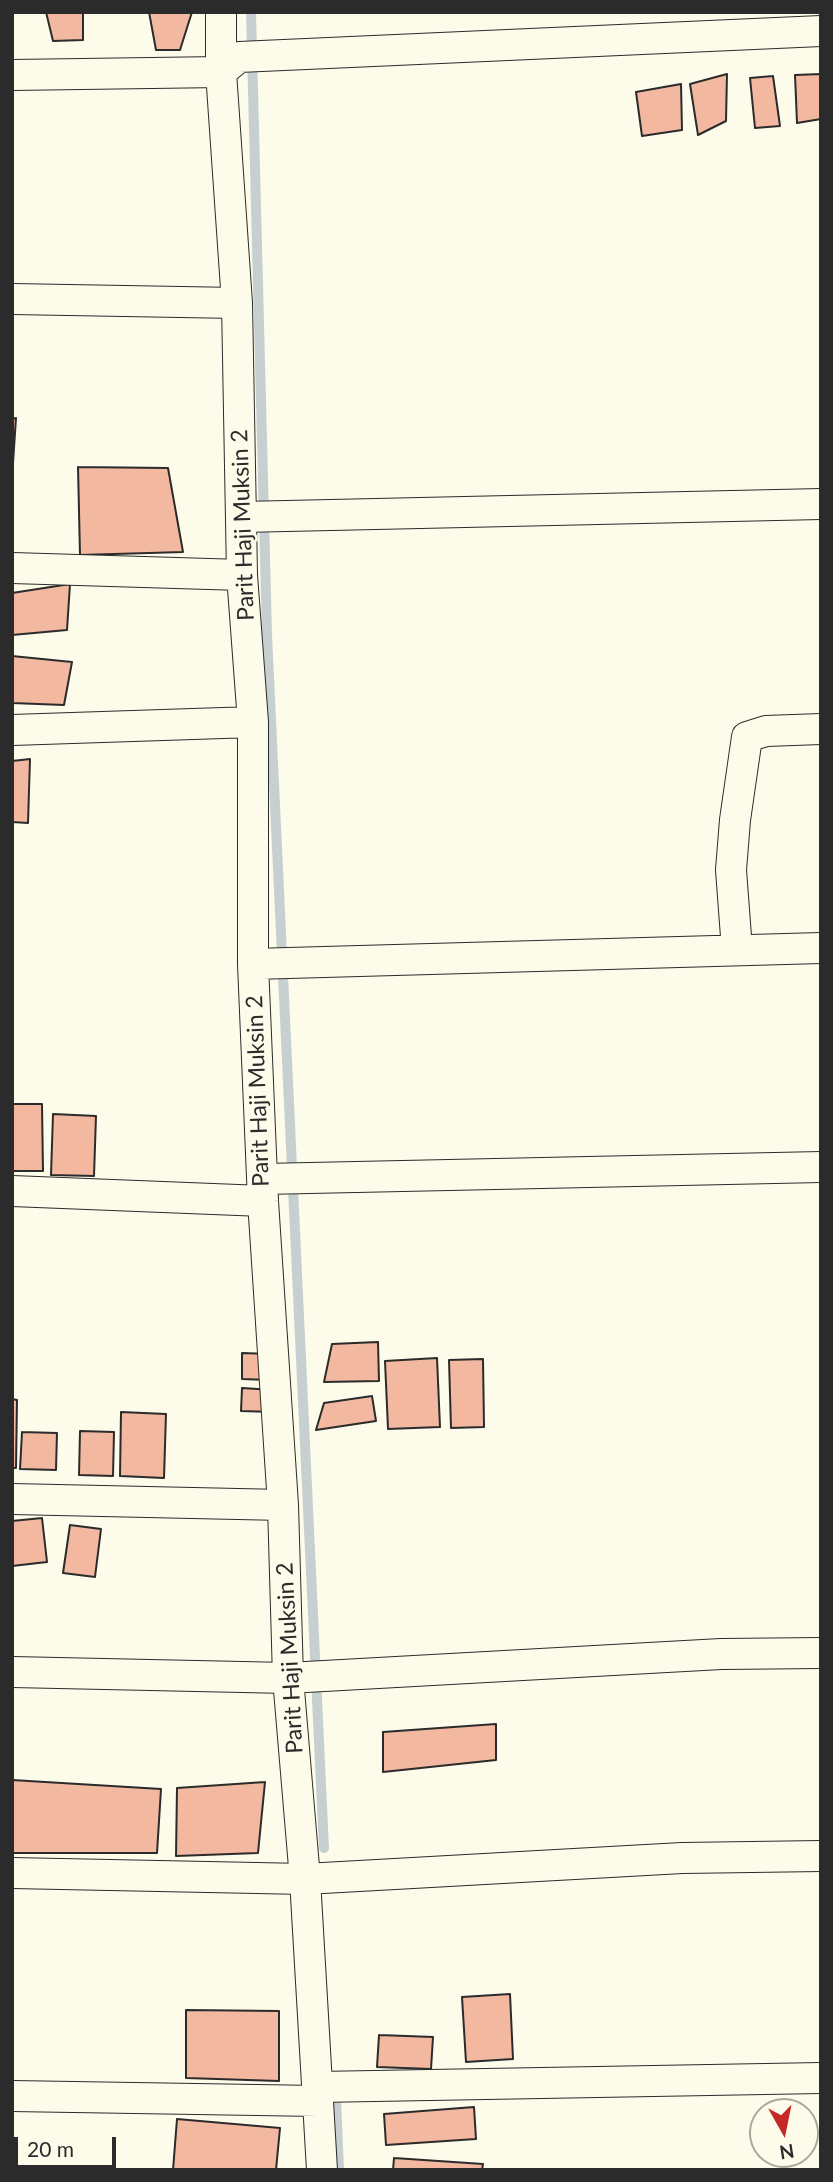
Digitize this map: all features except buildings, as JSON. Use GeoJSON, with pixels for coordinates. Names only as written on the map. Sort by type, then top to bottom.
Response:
{"type":"FeatureCollection","features":[{"type":"Feature","properties":{"kind":"street","name":"Parit Haji Muksin 2"},"geometry":{"type":"LineString","coordinates":[[221,12],[230,65],[242,575],[253,722],[253,964],[263,1190],[283,1505],[288,1678],[305,1879],[322,2170]]}},
{"type":"Feature","properties":{"kind":"street"},"geometry":{"type":"LineString","coordinates":[[12,75],[230,65],[287,55],[821,31]]}},
{"type":"Feature","properties":{"kind":"street"},"geometry":{"type":"LineString","coordinates":[[12,299],[237,303]]}},
{"type":"Feature","properties":{"kind":"street"},"geometry":{"type":"LineString","coordinates":[[242,517],[821,504]]}},
{"type":"Feature","properties":{"kind":"street"},"geometry":{"type":"LineString","coordinates":[[12,568],[242,575]]}},
{"type":"Feature","properties":{"kind":"street"},"geometry":{"type":"LineString","coordinates":[[12,730],[253,722]]}},
{"type":"Feature","properties":{"kind":"street"},"geometry":{"type":"LineString","coordinates":[[737,950],[732,870],[735,820],[747,737],[766,731],[821,729]]}},
{"type":"Feature","properties":{"kind":"street"},"geometry":{"type":"LineString","coordinates":[[253,964],[821,948]]}},
{"type":"Feature","properties":{"kind":"street"},"geometry":{"type":"LineString","coordinates":[[12,1191],[263,1190],[821,1167]]}},
{"type":"Feature","properties":{"kind":"street"},"geometry":{"type":"LineString","coordinates":[[12,1499],[283,1505]]}},
{"type":"Feature","properties":{"kind":"street"},"geometry":{"type":"LineString","coordinates":[[12,1672],[288,1678],[721,1654],[821,1653]]}},
{"type":"Feature","properties":{"kind":"street"},"geometry":{"type":"LineString","coordinates":[[12,1873],[305,1879],[668,1859],[821,1856]]}},
{"type":"Feature","properties":{"kind":"street"},"geometry":{"type":"LineString","coordinates":[[12,2096],[318,2094],[821,2078]]}},
{"type":"Feature","properties":{"kind":"waterway"},"geometry":{"type":"LineString","coordinates":[[251,12],[267,635],[324,1848]]}},
{"type":"Feature","properties":{"kind":"waterway"},"geometry":{"type":"LineString","coordinates":[[336,2099],[339,2170]]}}]}
